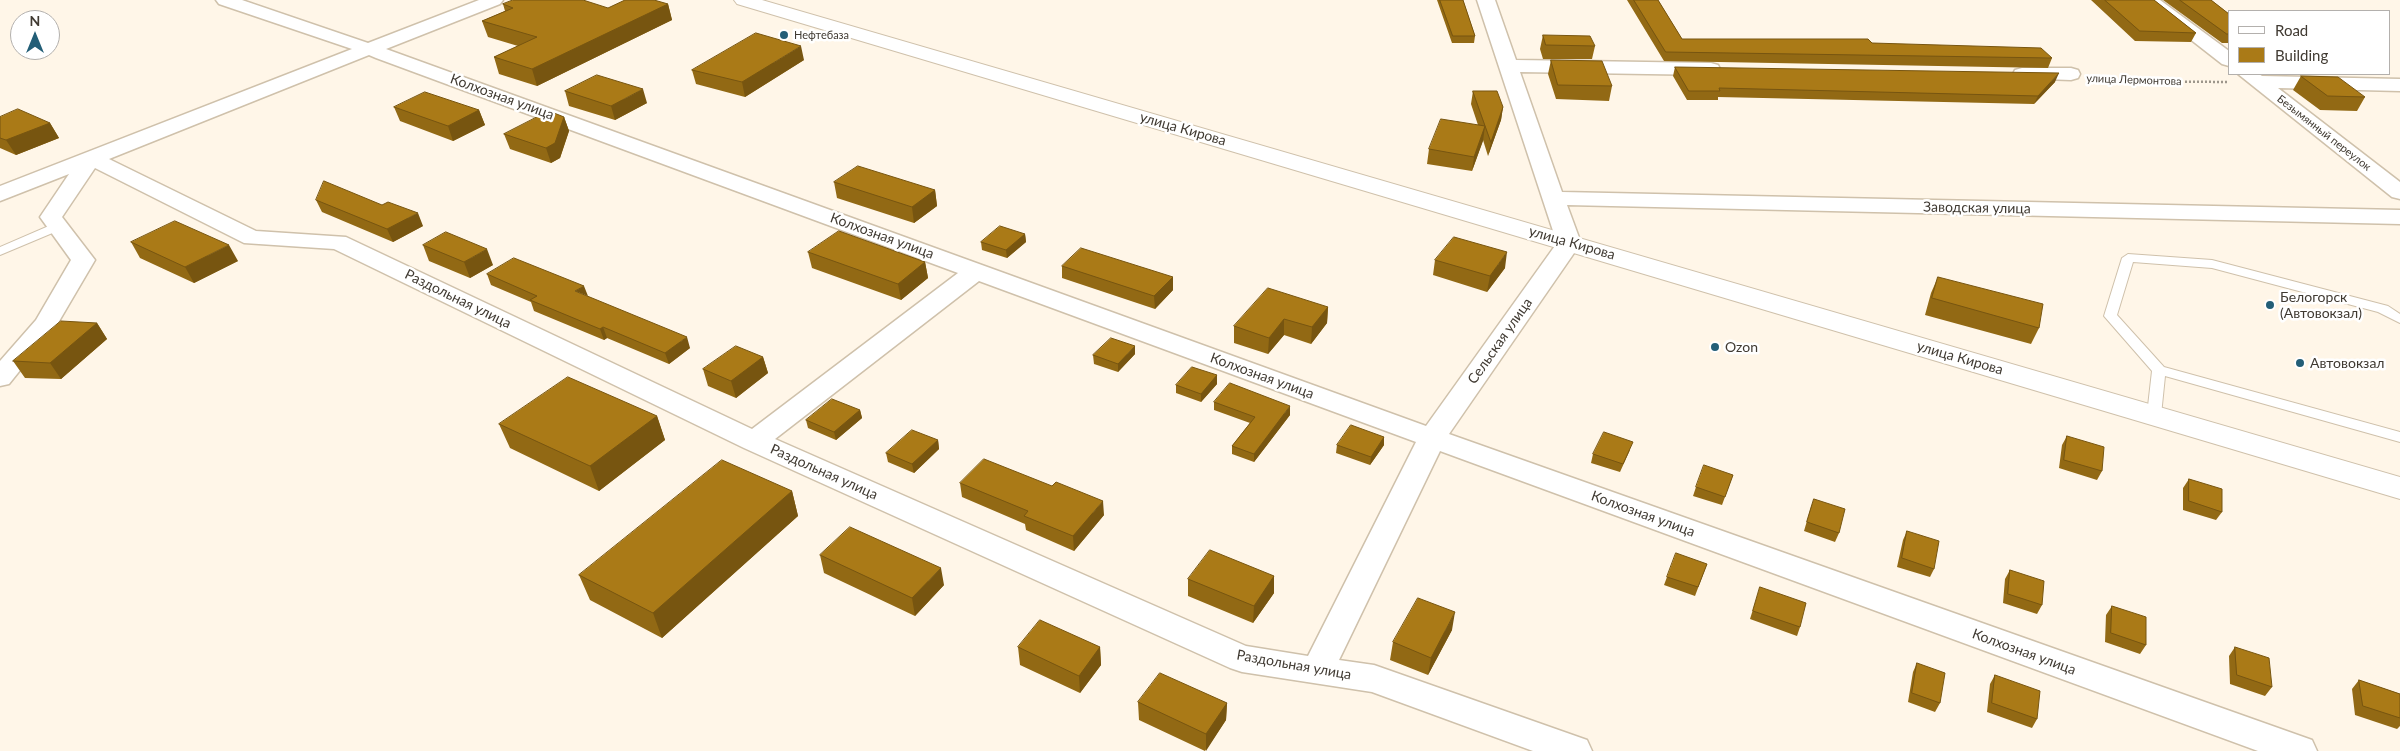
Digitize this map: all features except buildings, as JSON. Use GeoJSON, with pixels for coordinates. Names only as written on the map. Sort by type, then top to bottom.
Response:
{"type":"FeatureCollection","features":[{"type":"Feature","properties":{"kind":"main road","name":"улица Кирова"},"geometry":{"type":"LineString","coordinates":[[743,0],[2400,488]]}},
{"type":"Feature","properties":{"kind":"street","name":"Колхозная улица"},"geometry":{"type":"LineString","coordinates":[[226,0],[2299,751]]}},
{"type":"Feature","properties":{"kind":"street"},"geometry":{"type":"LineString","coordinates":[[0,194],[494,0]]}},
{"type":"Feature","properties":{"kind":"street"},"geometry":{"type":"LineString","coordinates":[[1486,0],[1570,242]]}},
{"type":"Feature","properties":{"kind":"street"},"geometry":{"type":"LineString","coordinates":[[2149,0],[2228,59]]}},
{"type":"Feature","properties":{"kind":"street"},"geometry":{"type":"LineString","coordinates":[[1509,66],[1724,69]]}},
{"type":"Feature","properties":{"kind":"street","name":"улица Лермонтова"},"geometry":{"type":"LineString","coordinates":[[2002,73],[2071,74]]}},
{"type":"Feature","properties":{"kind":"street"},"geometry":{"type":"LineString","coordinates":[[2253,78],[2400,85]]}},
{"type":"Feature","properties":{"kind":"street","name":"Безымянный переулок"},"geometry":{"type":"LineString","coordinates":[[2253,78],[2400,192]]}},
{"type":"Feature","properties":{"kind":"street"},"geometry":{"type":"LineString","coordinates":[[0,378],[46,323],[84,260],[51,217],[91,158]]}},
{"type":"Feature","properties":{"kind":"street","name":"Раздольная улица"},"geometry":{"type":"LineString","coordinates":[[91,158],[252,238],[338,242],[754,441],[1242,659],[1374,679],[1574,751]]}},
{"type":"Feature","properties":{"kind":"street"},"geometry":{"type":"LineString","coordinates":[[0,177],[28,184]]}},
{"type":"Feature","properties":{"kind":"street","name":"Заводская улица"},"geometry":{"type":"LineString","coordinates":[[1554,198],[2400,217]]}},
{"type":"Feature","properties":{"kind":"street","name":"Сельская улица"},"geometry":{"type":"LineString","coordinates":[[1318,670],[1432,438],[1570,242]]}},
{"type":"Feature","properties":{"kind":"street"},"geometry":{"type":"LineString","coordinates":[[754,441],[976,271]]}},
{"type":"Feature","properties":{"kind":"lane"},"geometry":{"type":"LineString","coordinates":[[0,251],[58,226]]}},
{"type":"Feature","properties":{"kind":"lane"},"geometry":{"type":"LineString","coordinates":[[2400,319],[2383,309],[2212,264],[2128,258],[2110,316],[2159,370],[2400,437]]}},
{"type":"Feature","properties":{"kind":"lane"},"geometry":{"type":"LineString","coordinates":[[2154,415],[2159,370]]}},
{"type":"Feature","properties":{"kind":"path","name":"улица Лермонтова"},"geometry":{"type":"LineString","coordinates":[[2071,74],[2085,81],[2253,78]]}},
{"type":"Feature","properties":{"kind":"place","name":"Нефтебаза"},"geometry":{"type":"Point","coordinates":[784,35]}},
{"type":"Feature","properties":{"kind":"place","name":"Белогорск (Автовокзал)"},"geometry":{"type":"Point","coordinates":[2270,305]}},
{"type":"Feature","properties":{"kind":"place","name":"Ozon"},"geometry":{"type":"Point","coordinates":[1715,347]}},
{"type":"Feature","properties":{"kind":"place","name":"Автовокзал"},"geometry":{"type":"Point","coordinates":[2300,363]}}]}
